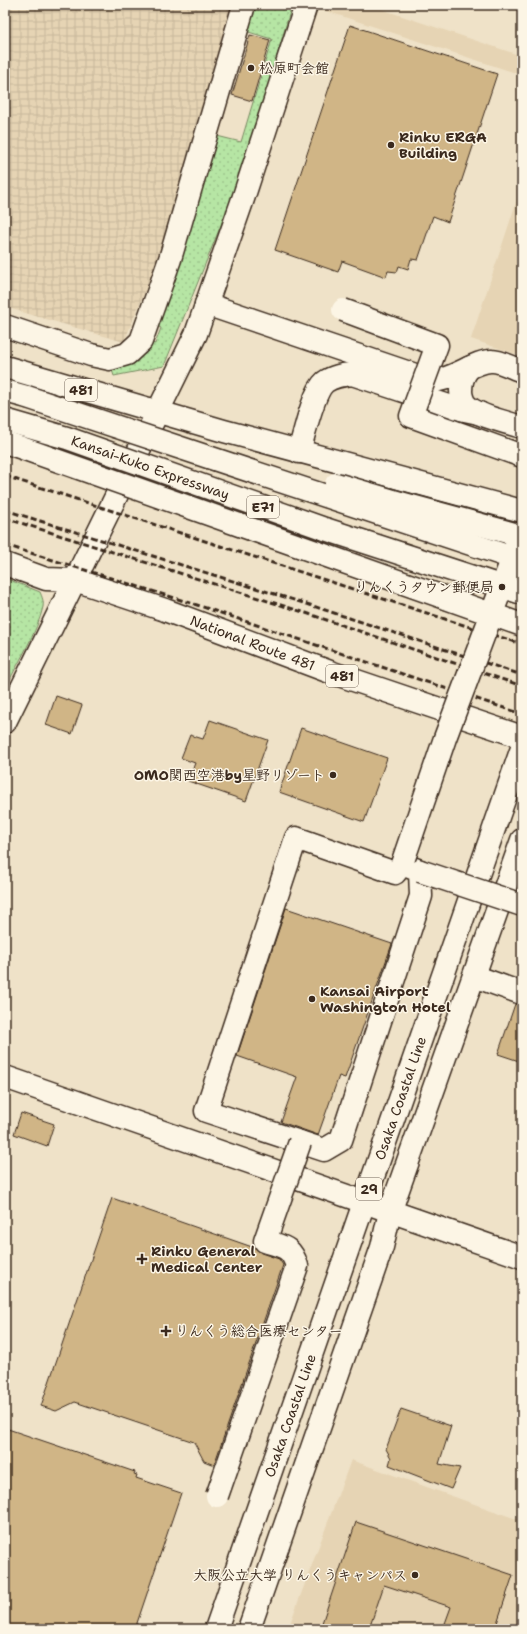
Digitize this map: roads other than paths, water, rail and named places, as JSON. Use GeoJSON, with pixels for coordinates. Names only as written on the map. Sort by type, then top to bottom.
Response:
{"type":"FeatureCollection","features":[{"type":"Feature","properties":{"kind":"main road"},"geometry":{"type":"LineString","coordinates":[[5,326],[91,355],[110,359],[127,354],[140,341],[153,309],[170,259],[244,5]]}},
{"type":"Feature","properties":{"kind":"main road"},"geometry":{"type":"LineString","coordinates":[[5,722],[196,334],[243,199],[306,5]]}},
{"type":"Feature","properties":{"kind":"main road"},"geometry":{"type":"LineString","coordinates":[[206,304],[433,381],[442,380],[481,363],[492,361],[522,371]]}},
{"type":"Feature","properties":{"kind":"main road"},"geometry":{"type":"LineString","coordinates":[[343,310],[437,345],[411,416],[522,456]]}},
{"type":"Feature","properties":{"kind":"main road","name":"481"},"geometry":{"type":"LineString","coordinates":[[5,367],[299,452],[522,511]]}},
{"type":"Feature","properties":{"kind":"main road"},"geometry":{"type":"LineString","coordinates":[[469,368],[464,374],[461,383],[461,395],[465,405],[479,413]]}},
{"type":"Feature","properties":{"kind":"main road"},"geometry":{"type":"LineString","coordinates":[[299,452],[317,393],[325,382],[337,375],[352,374],[455,408],[479,413],[522,426]]}},
{"type":"Feature","properties":{"kind":"main road","name":"Kansai-Kuko Expressway"},"geometry":{"type":"LineString","coordinates":[[5,391],[522,561]]}},
{"type":"Feature","properties":{"kind":"main road"},"geometry":{"type":"LineString","coordinates":[[27,398],[135,422],[397,502],[522,534],[445,738],[411,868],[421,896],[341,1140],[324,1150],[206,1111],[296,838],[395,873],[411,868],[522,905]]}},
{"type":"Feature","properties":{"kind":"main road","name":"Kansai-Kuko Expressway"},"geometry":{"type":"LineString","coordinates":[[5,420],[67,438],[325,529],[522,593]]}},
{"type":"Feature","properties":{"kind":"main road"},"geometry":{"type":"LineString","coordinates":[[5,442],[522,625]]}},
{"type":"Feature","properties":{"kind":"main road","name":"National Route 481"},"geometry":{"type":"LineString","coordinates":[[5,564],[46,579],[75,580],[165,610],[330,672],[522,737]]}},
{"type":"Feature","properties":{"kind":"main road","name":"Osaka Coastal Line"},"geometry":{"type":"LineString","coordinates":[[216,1629],[522,748]]}},
{"type":"Feature","properties":{"kind":"main road","name":"Osaka Coastal Line"},"geometry":{"type":"LineString","coordinates":[[249,1629],[382,1247],[390,1212],[522,840]]}},
{"type":"Feature","properties":{"kind":"main road"},"geometry":{"type":"LineString","coordinates":[[474,976],[521,993]]}},
{"type":"Feature","properties":{"kind":"main road"},"geometry":{"type":"LineString","coordinates":[[5,1077],[522,1257]]}},
{"type":"Feature","properties":{"kind":"main road"},"geometry":{"type":"LineString","coordinates":[[217,1496],[297,1266],[293,1254],[287,1248],[265,1240],[300,1142]]}},
{"type":"Feature","properties":{"kind":"railway"},"geometry":{"type":"LineString","coordinates":[[5,476],[522,644]]}},
{"type":"Feature","properties":{"kind":"railway"},"geometry":{"type":"LineString","coordinates":[[5,510],[310,605],[522,675]]}},
{"type":"Feature","properties":{"kind":"railway"},"geometry":{"type":"LineString","coordinates":[[5,518],[306,613],[522,686]]}},
{"type":"Feature","properties":{"kind":"railway"},"geometry":{"type":"LineString","coordinates":[[5,545],[197,605],[522,714]]}},
{"type":"Feature","properties":{"kind":"place","name":"松原町会館"},"geometry":{"type":"Point","coordinates":[251,68]}},
{"type":"Feature","properties":{"kind":"place","name":"Rinku ERGA Building"},"geometry":{"type":"Point","coordinates":[391,145]}},
{"type":"Feature","properties":{"kind":"place","name":"りんくうタウン郵便局"},"geometry":{"type":"Point","coordinates":[502,587]}},
{"type":"Feature","properties":{"kind":"place","name":"OMO関西空港by星野リゾート"},"geometry":{"type":"Point","coordinates":[333,775]}},
{"type":"Feature","properties":{"kind":"place","name":"Kansai Airport Washington Hotel"},"geometry":{"type":"Point","coordinates":[312,999]}},
{"type":"Feature","properties":{"kind":"place","name":"Rinku General Medical Center"},"geometry":{"type":"Point","coordinates":[142,1259]}},
{"type":"Feature","properties":{"kind":"place","name":"りんくう総合医療センター"},"geometry":{"type":"Point","coordinates":[166,1331]}},
{"type":"Feature","properties":{"kind":"place","name":"大阪公立大学 りんくうキャンパス"},"geometry":{"type":"Point","coordinates":[415,1575]}}]}
